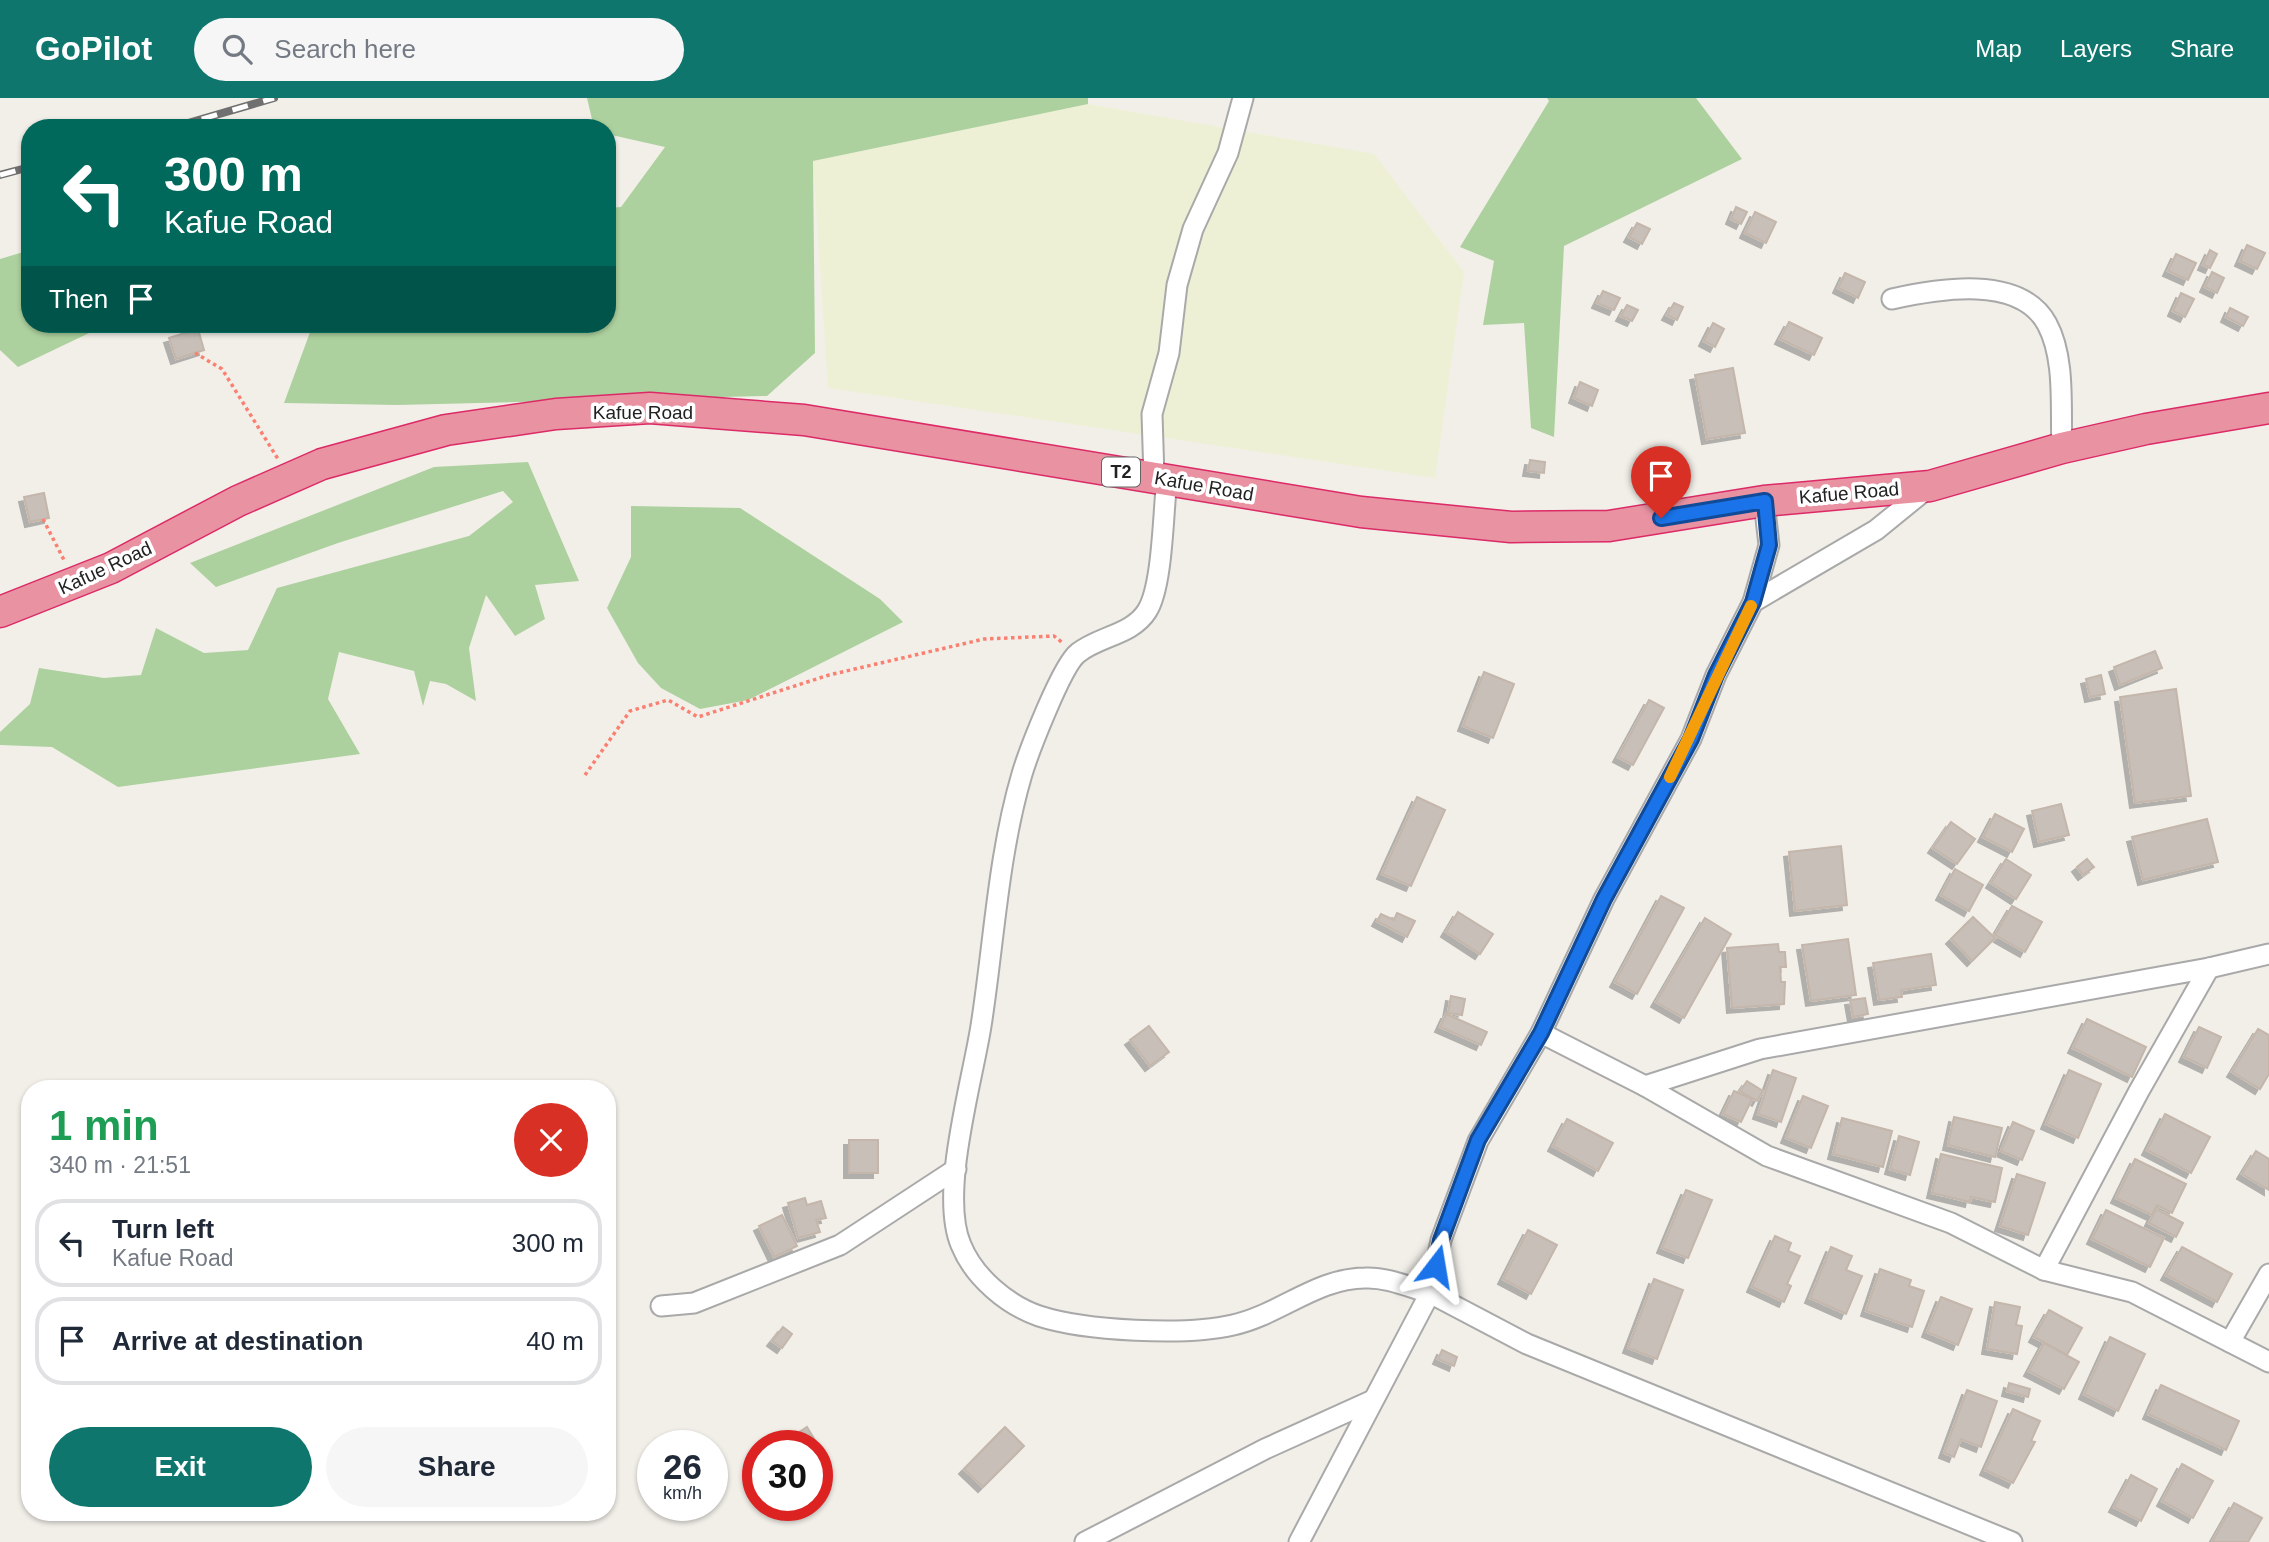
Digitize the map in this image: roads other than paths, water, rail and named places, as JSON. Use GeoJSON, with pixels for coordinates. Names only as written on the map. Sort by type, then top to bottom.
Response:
{"type":"FeatureCollection","features":[{"type":"Feature","properties":{"kind":"highway","name":"Kafue Road"},"geometry":{"type":"LineString","coordinates":[[0,612],[76,583],[322,464],[446,430],[556,414],[650,408],[804,420],[1361,512],[1511,527],[1609,526],[1765,501],[1930,486],[2062,448],[2146,429],[2269,408]]}},
{"type":"Feature","properties":{"kind":"street"},"geometry":{"type":"LineString","coordinates":[[1243,98],[1228,153],[1193,229],[1177,285],[1169,354],[1152,414],[1161,478],[1156,585],[1148,610],[1135,625],[1077,653],[1065,670],[1022,774],[1003,866],[981,1027],[956,1169],[954,1205],[960,1244],[977,1272],[1007,1300],[1038,1315],[1081,1325],[1200,1329],[1232,1326],[1256,1318],[1323,1286],[1344,1280],[1386,1280],[1430,1293],[1551,1354],[2012,1542]]}},
{"type":"Feature","properties":{"kind":"street"},"geometry":{"type":"LineString","coordinates":[[1892,299],[1944,288],[1991,290],[2025,300],[2039,311],[2049,326],[2058,362],[2062,448]]}},
{"type":"Feature","properties":{"kind":"street"},"geometry":{"type":"LineString","coordinates":[[1753,602],[1876,530],[1930,486]]}},
{"type":"Feature","properties":{"kind":"street"},"geometry":{"type":"LineString","coordinates":[[1299,1542],[1430,1293],[1441,1240],[1478,1140],[1541,1033],[1604,899],[1691,739],[1716,675],[1753,602],[1769,545],[1765,501]]}},
{"type":"Feature","properties":{"kind":"street"},"geometry":{"type":"LineString","coordinates":[[1644,1086],[1760,1049],[2209,968],[2269,954]]}},
{"type":"Feature","properties":{"kind":"street"},"geometry":{"type":"LineString","coordinates":[[2045,1270],[2138,1091],[2209,968]]}},
{"type":"Feature","properties":{"kind":"street"},"geometry":{"type":"LineString","coordinates":[[1541,1033],[1644,1086],[1767,1156],[1951,1223],[2045,1270],[2132,1292],[2269,1362]]}},
{"type":"Feature","properties":{"kind":"street"},"geometry":{"type":"LineString","coordinates":[[661,1307],[694,1304],[840,1245],[956,1169]]}},
{"type":"Feature","properties":{"kind":"street"},"geometry":{"type":"LineString","coordinates":[[2230,1342],[2269,1274]]}},
{"type":"Feature","properties":{"kind":"street"},"geometry":{"type":"LineString","coordinates":[[1085,1542],[1265,1449],[1371,1401]]}},
{"type":"Feature","properties":{"kind":"railway"},"geometry":{"type":"LineString","coordinates":[[202,119],[274,98]]}},
{"type":"Feature","properties":{"kind":"railway"},"geometry":{"type":"LineString","coordinates":[[0,175],[21,169]]}}]}
